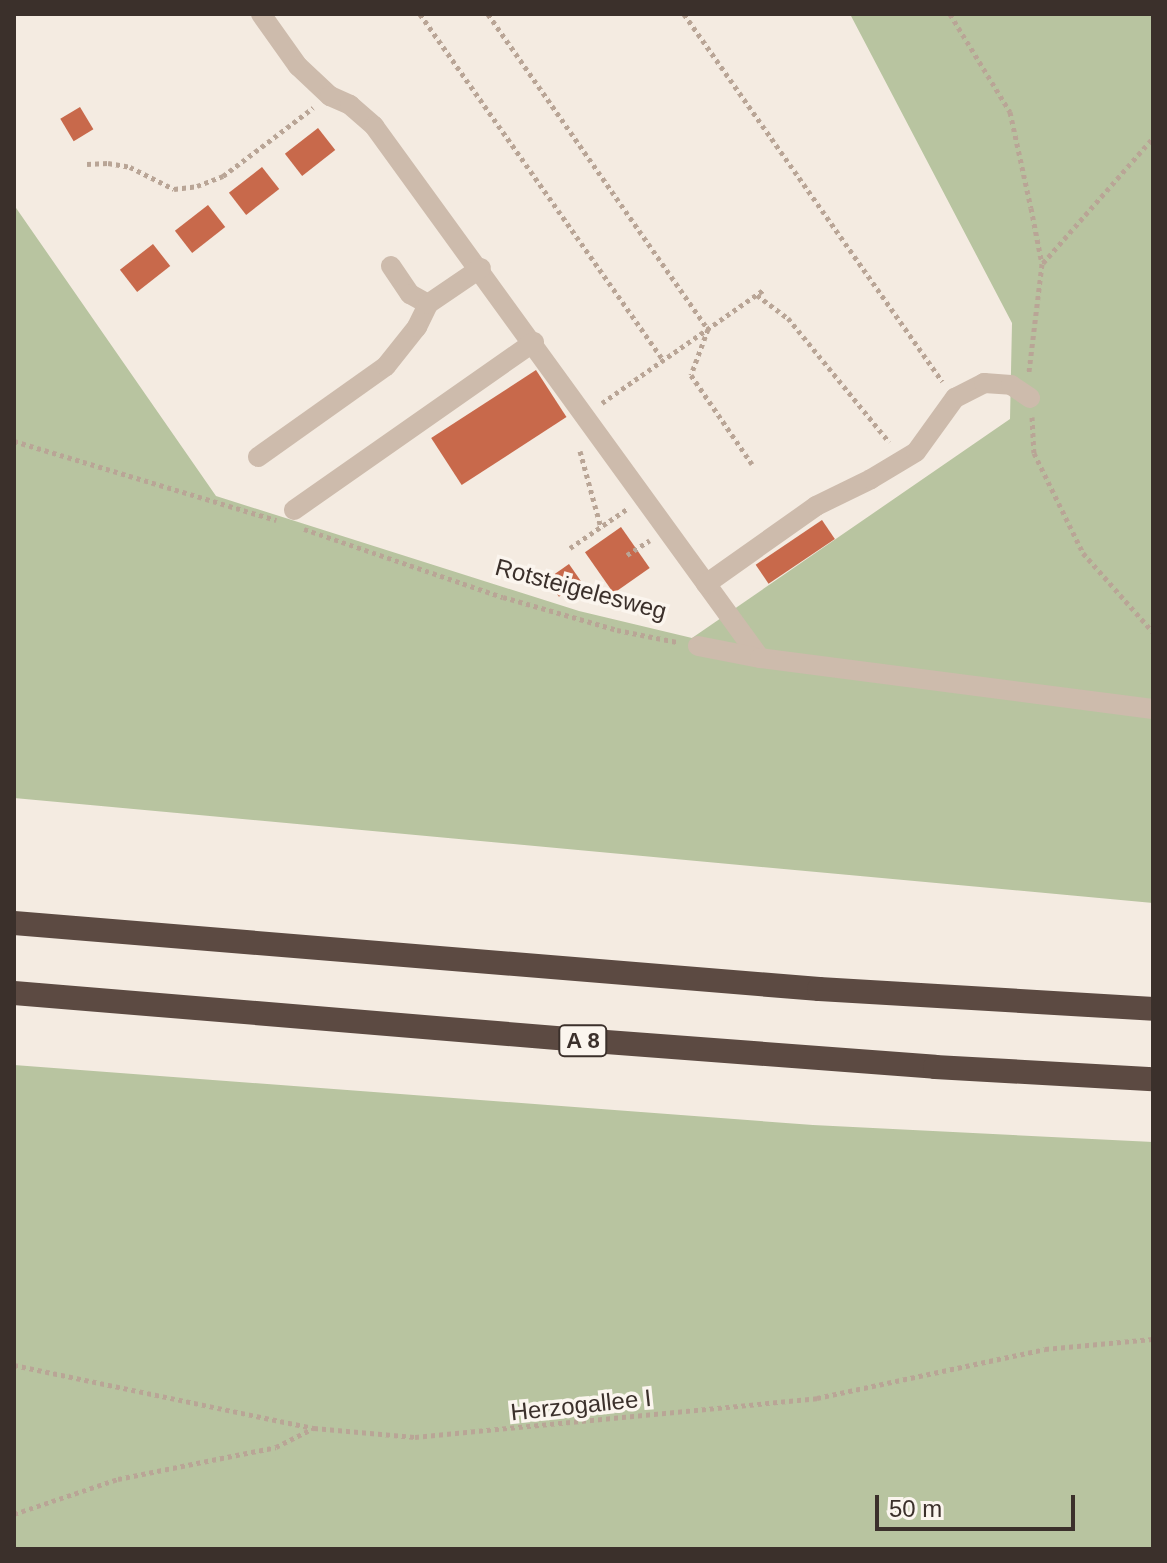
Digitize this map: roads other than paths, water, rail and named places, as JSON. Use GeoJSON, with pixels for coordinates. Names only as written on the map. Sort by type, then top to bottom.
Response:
{"type":"FeatureCollection","features":[{"type":"Feature","properties":{"kind":"highway"},"geometry":{"type":"LineString","coordinates":[[14,923],[819,989],[1153,1009]]}},
{"type":"Feature","properties":{"kind":"highway","name":"A 8"},"geometry":{"type":"LineString","coordinates":[[14,993],[874,1063],[1153,1079]]}},
{"type":"Feature","properties":{"kind":"lane"},"geometry":{"type":"LineString","coordinates":[[261,14],[298,66],[330,96],[350,105],[374,126],[481,268],[760,658]]}},
{"type":"Feature","properties":{"kind":"lane"},"geometry":{"type":"LineString","coordinates":[[391,266],[410,294],[428,304]]}},
{"type":"Feature","properties":{"kind":"lane"},"geometry":{"type":"LineString","coordinates":[[258,457],[386,366],[417,327],[428,304],[481,268]]}},
{"type":"Feature","properties":{"kind":"lane"},"geometry":{"type":"LineString","coordinates":[[291,520],[534,342]]}},
{"type":"Feature","properties":{"kind":"lane"},"geometry":{"type":"LineString","coordinates":[[706,584],[816,506],[916,452],[955,398],[984,383],[1011,385],[1030,398]]}},
{"type":"Feature","properties":{"kind":"lane"},"geometry":{"type":"LineString","coordinates":[[698,646],[760,658],[1153,709]]}}]}
